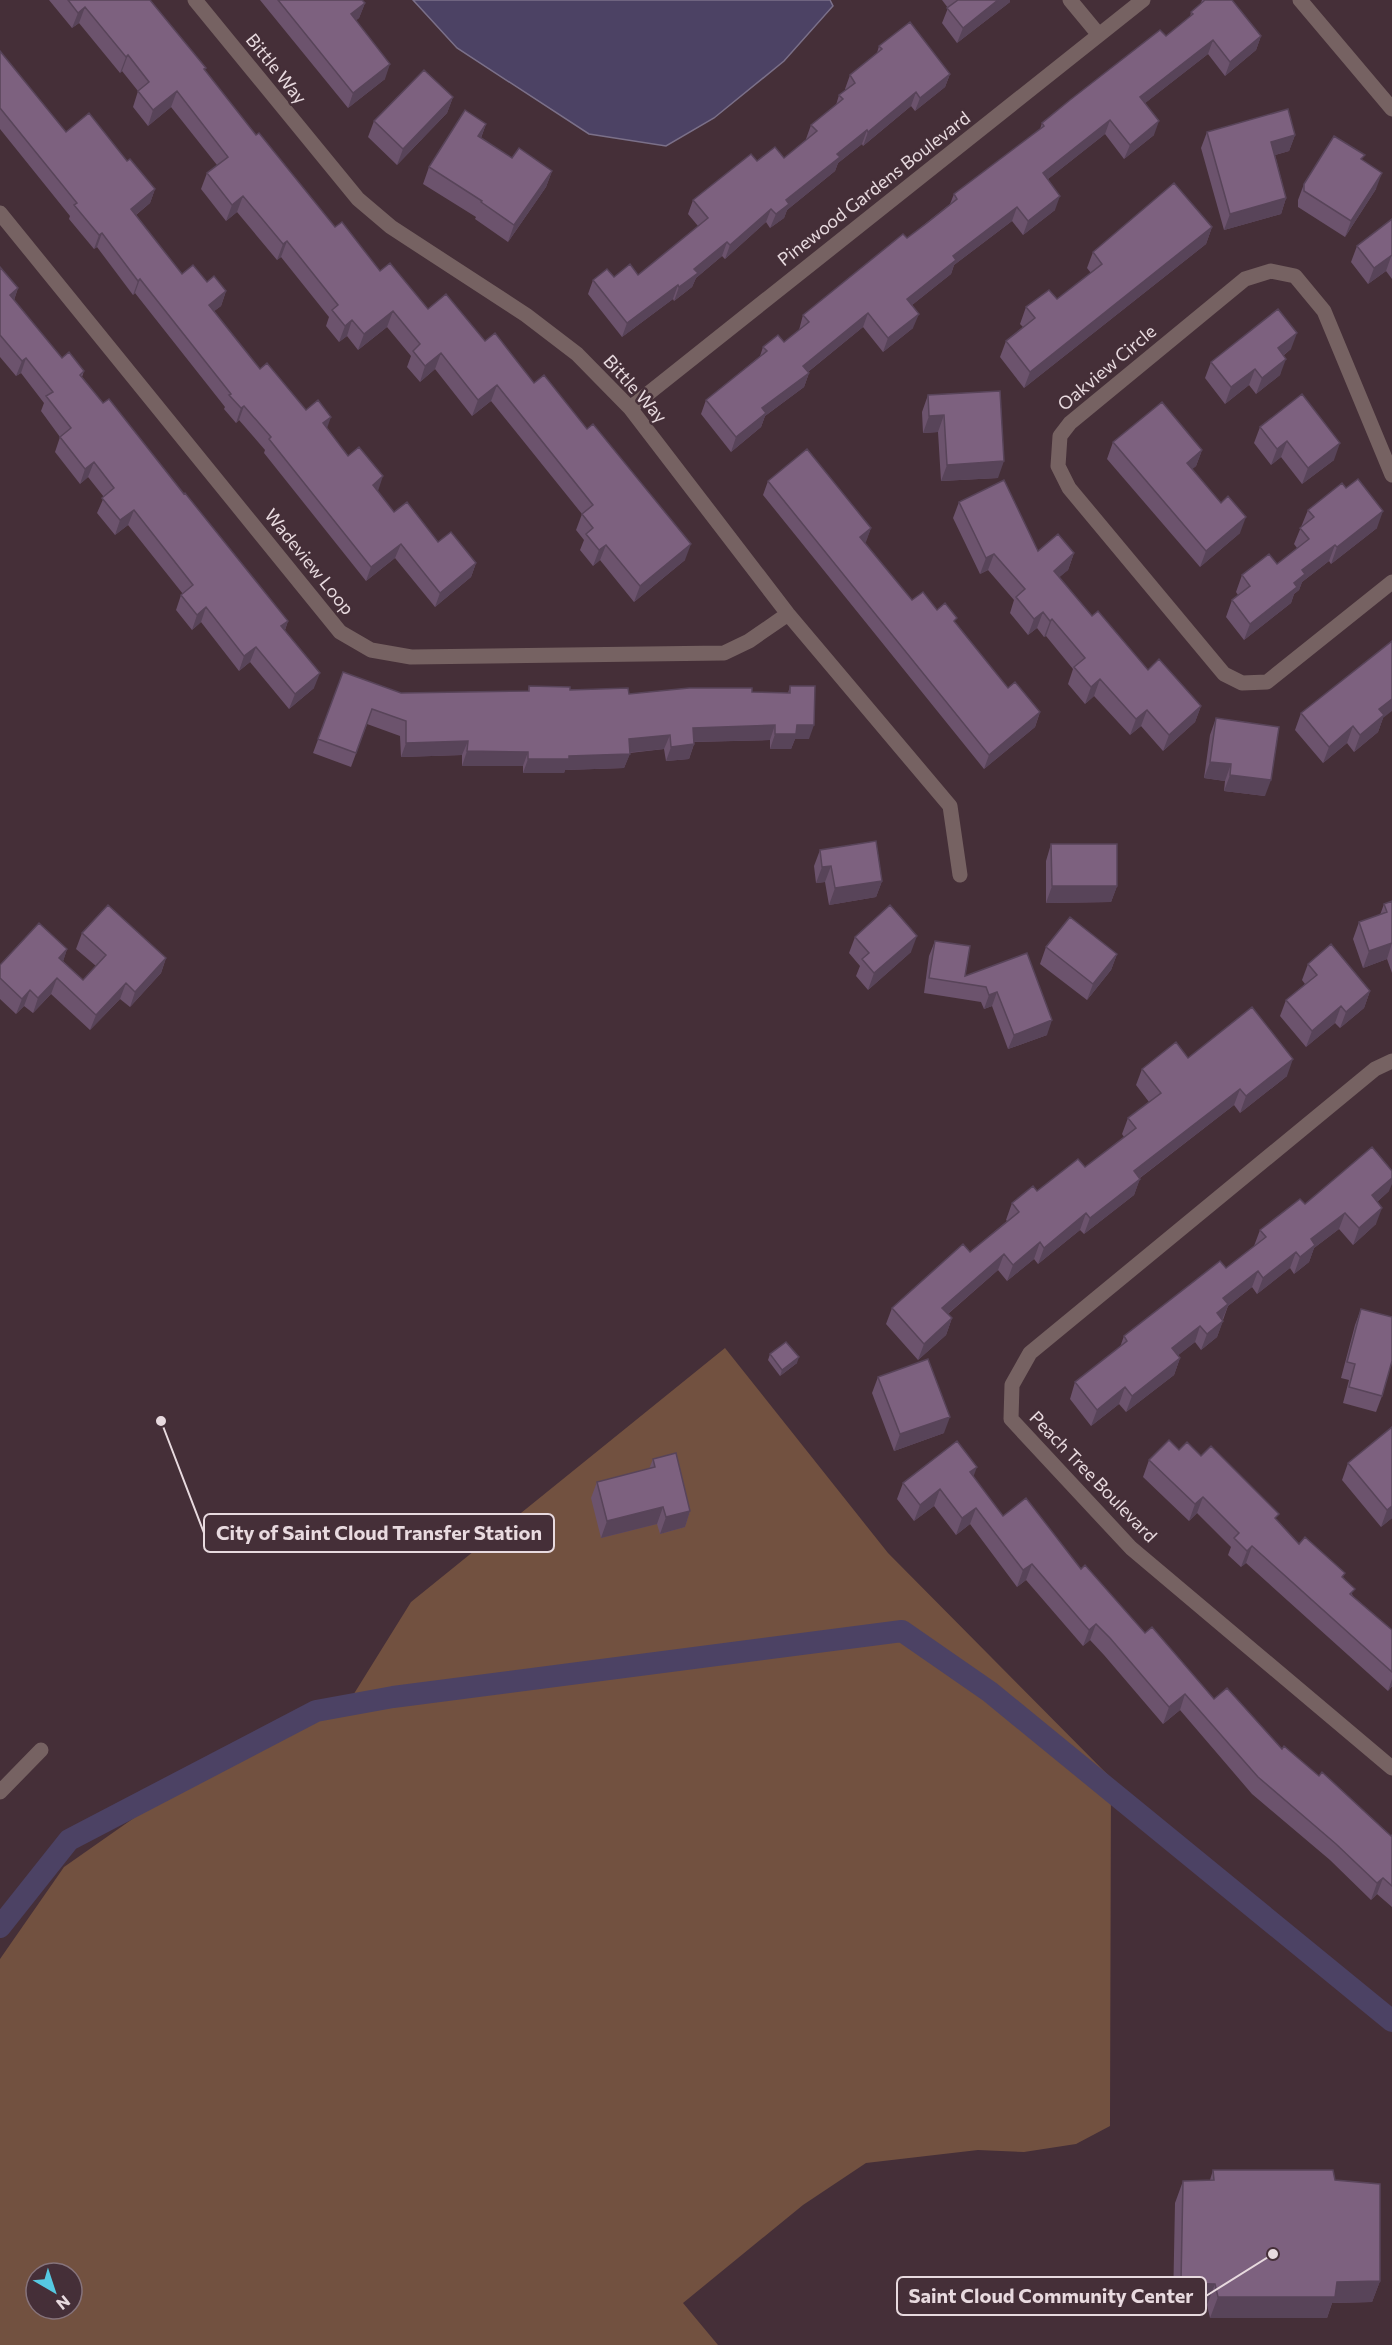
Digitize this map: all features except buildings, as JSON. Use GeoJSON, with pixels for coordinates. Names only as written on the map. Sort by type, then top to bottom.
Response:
{"type":"FeatureCollection","features":[{"type":"Feature","properties":{"kind":"street","name":"Bittle Way"},"geometry":{"type":"LineString","coordinates":[[195,0],[358,199],[391,226],[526,315],[577,354],[630,408],[788,614],[950,806],[960,875]]}},
{"type":"Feature","properties":{"kind":"street","name":"Pinewood Gardens Boulevard"},"geometry":{"type":"LineString","coordinates":[[630,408],[1143,0]]}},
{"type":"Feature","properties":{"kind":"street"},"geometry":{"type":"LineString","coordinates":[[1300,0],[1392,109]]}},
{"type":"Feature","properties":{"kind":"street"},"geometry":{"type":"LineString","coordinates":[[1075,2],[1099,35]]}},
{"type":"Feature","properties":{"kind":"street","name":"Wadeview Loop"},"geometry":{"type":"LineString","coordinates":[[0,213],[340,632],[371,650],[411,657],[724,653],[749,641],[788,614]]}},
{"type":"Feature","properties":{"kind":"street","name":"Oakview Circle"},"geometry":{"type":"LineString","coordinates":[[1392,475],[1324,311],[1295,276],[1271,271],[1245,279],[1070,423],[1060,436],[1058,466],[1069,488],[1224,674],[1242,683],[1267,682],[1392,582]]}},
{"type":"Feature","properties":{"kind":"street","name":"Peach Tree Boulevard"},"geometry":{"type":"LineString","coordinates":[[1392,1061],[1366,1077],[1030,1353],[1012,1385],[1011,1419],[1131,1548],[1392,1768]]}},
{"type":"Feature","properties":{"kind":"street"},"geometry":{"type":"LineString","coordinates":[[0,1792],[41,1750]]}},
{"type":"Feature","properties":{"kind":"shaded area"},"geometry":{"type":"Polygon","coordinates":[[[413,0],[830,0],[833,6],[784,61],[714,118],[666,146],[589,134],[457,48],[413,0]]]}},
{"type":"Feature","properties":{"kind":"shaded area"},"geometry":{"type":"Polygon","coordinates":[[[725,1348],[888,1553],[1111,1778],[1110,2126],[1076,2144],[1024,2152],[978,2150],[866,2163],[803,2205],[683,2303],[718,2345],[0,2345],[0,1959],[64,1867],[238,1745],[342,1713],[411,1602],[725,1348]]]}},
{"type":"Feature","properties":{"kind":"waterway"},"geometry":{"type":"LineString","coordinates":[[0,1927],[69,1840],[316,1711],[393,1697],[902,1631],[990,1692],[1392,2021]]}},
{"type":"Feature","properties":{"kind":"place","name":"City of Saint Cloud Transfer Station"},"geometry":{"type":"Point","coordinates":[161,1421]}},
{"type":"Feature","properties":{"kind":"place","name":"Saint Cloud Community Center"},"geometry":{"type":"Point","coordinates":[1273,2254]}}]}
